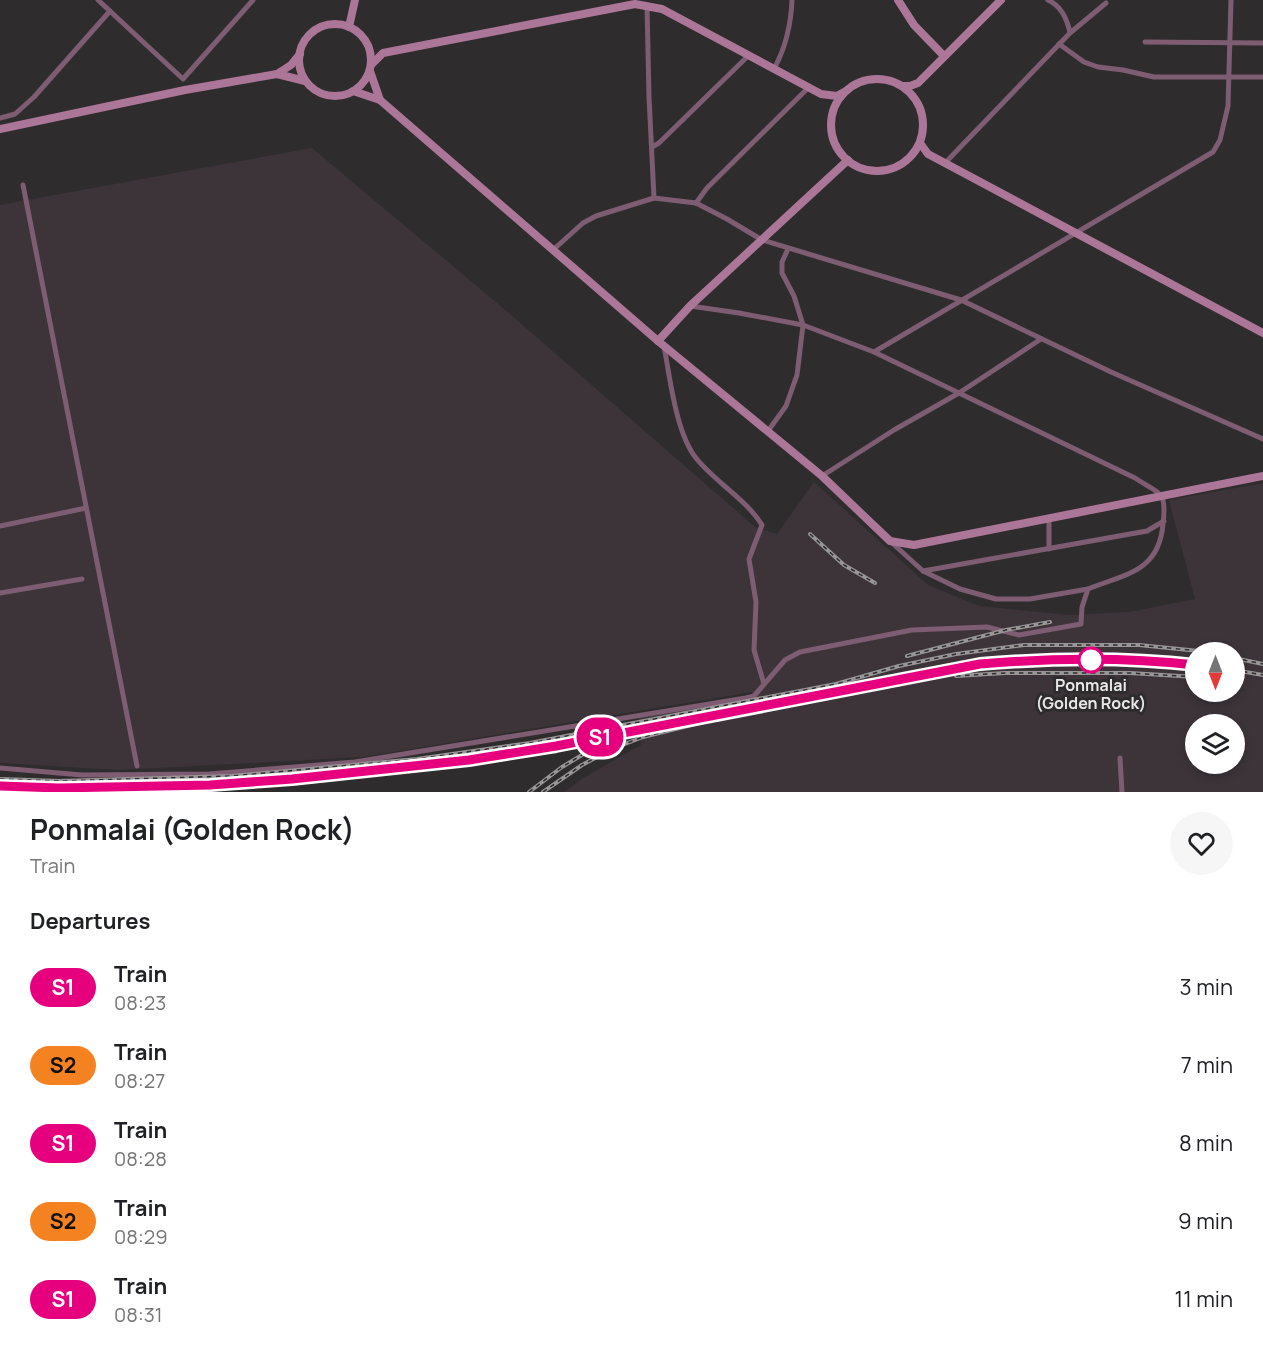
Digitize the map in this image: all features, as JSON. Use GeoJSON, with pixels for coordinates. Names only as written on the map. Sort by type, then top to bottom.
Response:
{"type":"FeatureCollection","features":[{"type":"Feature","properties":{"kind":"street"},"geometry":{"type":"LineString","coordinates":[[98,0],[183,79],[185,90]]}},
{"type":"Feature","properties":{"kind":"street"},"geometry":{"type":"LineString","coordinates":[[183,79],[253,0]]}},
{"type":"Feature","properties":{"kind":"street"},"geometry":{"type":"LineString","coordinates":[[349,27],[355,0]]}},
{"type":"Feature","properties":{"kind":"street"},"geometry":{"type":"LineString","coordinates":[[774,69],[783,52],[790,28],[792,0]]}},
{"type":"Feature","properties":{"kind":"street"},"geometry":{"type":"LineString","coordinates":[[897,0],[914,25],[944,56]]}},
{"type":"Feature","properties":{"kind":"street"},"geometry":{"type":"LineString","coordinates":[[821,94],[837,96],[861,82],[873,79],[885,80],[902,86],[918,83],[1001,0]]}},
{"type":"Feature","properties":{"kind":"street"},"geometry":{"type":"LineString","coordinates":[[1048,0],[1057,4],[1065,17],[1070,33]]}},
{"type":"Feature","properties":{"kind":"street"},"geometry":{"type":"LineString","coordinates":[[874,352],[1212,152],[1220,140],[1228,106],[1231,0]]}},
{"type":"Feature","properties":{"kind":"street"},"geometry":{"type":"LineString","coordinates":[[370,68],[383,53],[635,2],[662,9],[809,87],[821,94],[831,105],[833,112]]}},
{"type":"Feature","properties":{"kind":"street"},"geometry":{"type":"LineString","coordinates":[[945,163],[1070,33],[1106,3]]}},
{"type":"Feature","properties":{"kind":"street"},"geometry":{"type":"LineString","coordinates":[[647,5],[654,198]]}},
{"type":"Feature","properties":{"kind":"street"},"geometry":{"type":"LineString","coordinates":[[0,118],[15,114],[34,98],[110,11]]}},
{"type":"Feature","properties":{"kind":"street"},"geometry":{"type":"LineString","coordinates":[[0,129],[185,90],[277,74],[291,65],[300,54],[306,39],[318,28],[333,24],[349,27],[358,32],[368,45],[371,55],[370,68],[365,80],[353,91],[338,95],[327,94],[305,81],[277,74]]}},
{"type":"Feature","properties":{"kind":"street"},"geometry":{"type":"LineString","coordinates":[[1145,42],[1263,43]]}},
{"type":"Feature","properties":{"kind":"street"},"geometry":{"type":"LineString","coordinates":[[1059,44],[1084,62],[1098,67],[1154,77],[1263,77]]}},
{"type":"Feature","properties":{"kind":"street"},"geometry":{"type":"LineString","coordinates":[[368,45],[383,53]]}},
{"type":"Feature","properties":{"kind":"street"},"geometry":{"type":"LineString","coordinates":[[300,54],[300,65],[305,81]]}},
{"type":"Feature","properties":{"kind":"street"},"geometry":{"type":"LineString","coordinates":[[652,147],[659,143],[749,55]]}},
{"type":"Feature","properties":{"kind":"street"},"geometry":{"type":"LineString","coordinates":[[370,68],[380,100]]}},
{"type":"Feature","properties":{"kind":"street"},"geometry":{"type":"LineString","coordinates":[[916,99],[918,83]]}},
{"type":"Feature","properties":{"kind":"street"},"geometry":{"type":"LineString","coordinates":[[846,91],[833,112],[831,130],[834,141],[848,160],[864,169],[882,171],[899,165],[913,154],[920,143],[924,120],[916,99],[902,86]]}},
{"type":"Feature","properties":{"kind":"street"},"geometry":{"type":"LineString","coordinates":[[696,203],[707,188],[809,87]]}},
{"type":"Feature","properties":{"kind":"street"},"geometry":{"type":"LineString","coordinates":[[353,91],[380,100],[661,344],[822,476],[923,571],[960,590],[996,600],[1029,599],[1088,589],[1134,572],[1151,559],[1162,541],[1166,506],[1162,496],[1135,478],[874,352],[803,325],[690,306]]}},
{"type":"Feature","properties":{"kind":"street"},"geometry":{"type":"LineString","coordinates":[[920,143],[928,154],[1263,333]]}},
{"type":"Feature","properties":{"kind":"street"},"geometry":{"type":"LineString","coordinates":[[913,154],[928,154]]}},
{"type":"Feature","properties":{"kind":"street"},"geometry":{"type":"LineString","coordinates":[[764,684],[754,650],[756,602],[749,559],[762,525],[696,458],[687,443],[675,407],[661,344],[690,306],[848,160]]}},
{"type":"Feature","properties":{"kind":"street"},"geometry":{"type":"LineString","coordinates":[[23,185],[137,766]]}},
{"type":"Feature","properties":{"kind":"street"},"geometry":{"type":"LineString","coordinates":[[553,250],[583,223],[596,216],[654,198],[696,203],[762,240],[962,300],[1041,339],[1263,439]]}},
{"type":"Feature","properties":{"kind":"street"},"geometry":{"type":"LineString","coordinates":[[768,431],[786,406],[797,375],[803,325],[794,296],[782,273],[782,262],[788,249]]}},
{"type":"Feature","properties":{"kind":"street"},"geometry":{"type":"LineString","coordinates":[[822,476],[894,430],[959,393],[1041,339]]}},
{"type":"Feature","properties":{"kind":"street"},"geometry":{"type":"LineString","coordinates":[[890,541],[914,545],[1263,476]]}},
{"type":"Feature","properties":{"kind":"street"},"geometry":{"type":"LineString","coordinates":[[0,525],[86,508]]}},
{"type":"Feature","properties":{"kind":"street"},"geometry":{"type":"LineString","coordinates":[[1049,518],[1049,549]]}},
{"type":"Feature","properties":{"kind":"street"},"geometry":{"type":"LineString","coordinates":[[923,571],[1148,531],[1164,521]]}},
{"type":"Feature","properties":{"kind":"street"},"geometry":{"type":"LineString","coordinates":[[0,593],[82,579]]}},
{"type":"Feature","properties":{"kind":"street"},"geometry":{"type":"LineString","coordinates":[[0,768],[82,775],[209,774],[355,762],[746,698],[754,696],[785,660],[800,652],[912,630],[987,627],[1019,635],[1081,624],[1082,607],[1088,589]]}},
{"type":"Feature","properties":{"kind":"street"},"geometry":{"type":"LineString","coordinates":[[1120,758],[1122,792]]}},
{"type":"Feature","properties":{"kind":"shaded area"},"geometry":{"type":"Polygon","coordinates":[[[312,148],[510,314],[755,527],[777,534],[814,482],[928,585],[979,606],[1069,615],[1129,612],[1195,599],[1169,500],[1263,483],[1263,792],[564,792],[583,778],[641,745],[638,718],[752,698],[752,692],[363,757],[119,770],[0,763],[0,205],[312,148]]]}},
{"type":"Feature","properties":{"kind":"railway"},"geometry":{"type":"LineString","coordinates":[[810,534],[844,565],[875,583]]}},
{"type":"Feature","properties":{"kind":"railway"},"geometry":{"type":"LineString","coordinates":[[907,656],[1006,630],[1050,622]]}},
{"type":"Feature","properties":{"kind":"railway"},"geometry":{"type":"LineString","coordinates":[[0,779],[59,781],[232,776],[417,759],[530,743],[836,684],[899,666],[956,654],[1024,645],[1139,645],[1185,650]]}},
{"type":"Feature","properties":{"kind":"railway"},"geometry":{"type":"LineString","coordinates":[[841,690],[946,669],[1007,661],[1061,658],[1142,660],[1185,664]]}},
{"type":"Feature","properties":{"kind":"railway"},"geometry":{"type":"LineString","coordinates":[[1245,660],[1263,664]]}},
{"type":"Feature","properties":{"kind":"railway"},"geometry":{"type":"LineString","coordinates":[[1245,672],[1263,675]]}},
{"type":"Feature","properties":{"kind":"railway"},"geometry":{"type":"LineString","coordinates":[[956,676],[1005,673],[1130,673],[1185,676]]}},
{"type":"Feature","properties":{"kind":"railway"},"geometry":{"type":"LineString","coordinates":[[543,792],[582,765],[612,749],[643,737],[712,720],[849,692]]}},
{"type":"Feature","properties":{"kind":"railway"},"geometry":{"type":"LineString","coordinates":[[529,792],[582,755]]}},
{"type":"Feature","properties":{"kind":"train","name":"S1"},"geometry":{"type":"LineString","coordinates":[[0,786],[59,788],[210,785],[292,779],[520,753],[980,664],[1049,659],[1161,661],[1185,664]]}},
{"type":"Feature","properties":{"kind":"place","name":"Ponmalai (Golden Rock)"},"geometry":{"type":"Point","coordinates":[1091,660]}}]}
